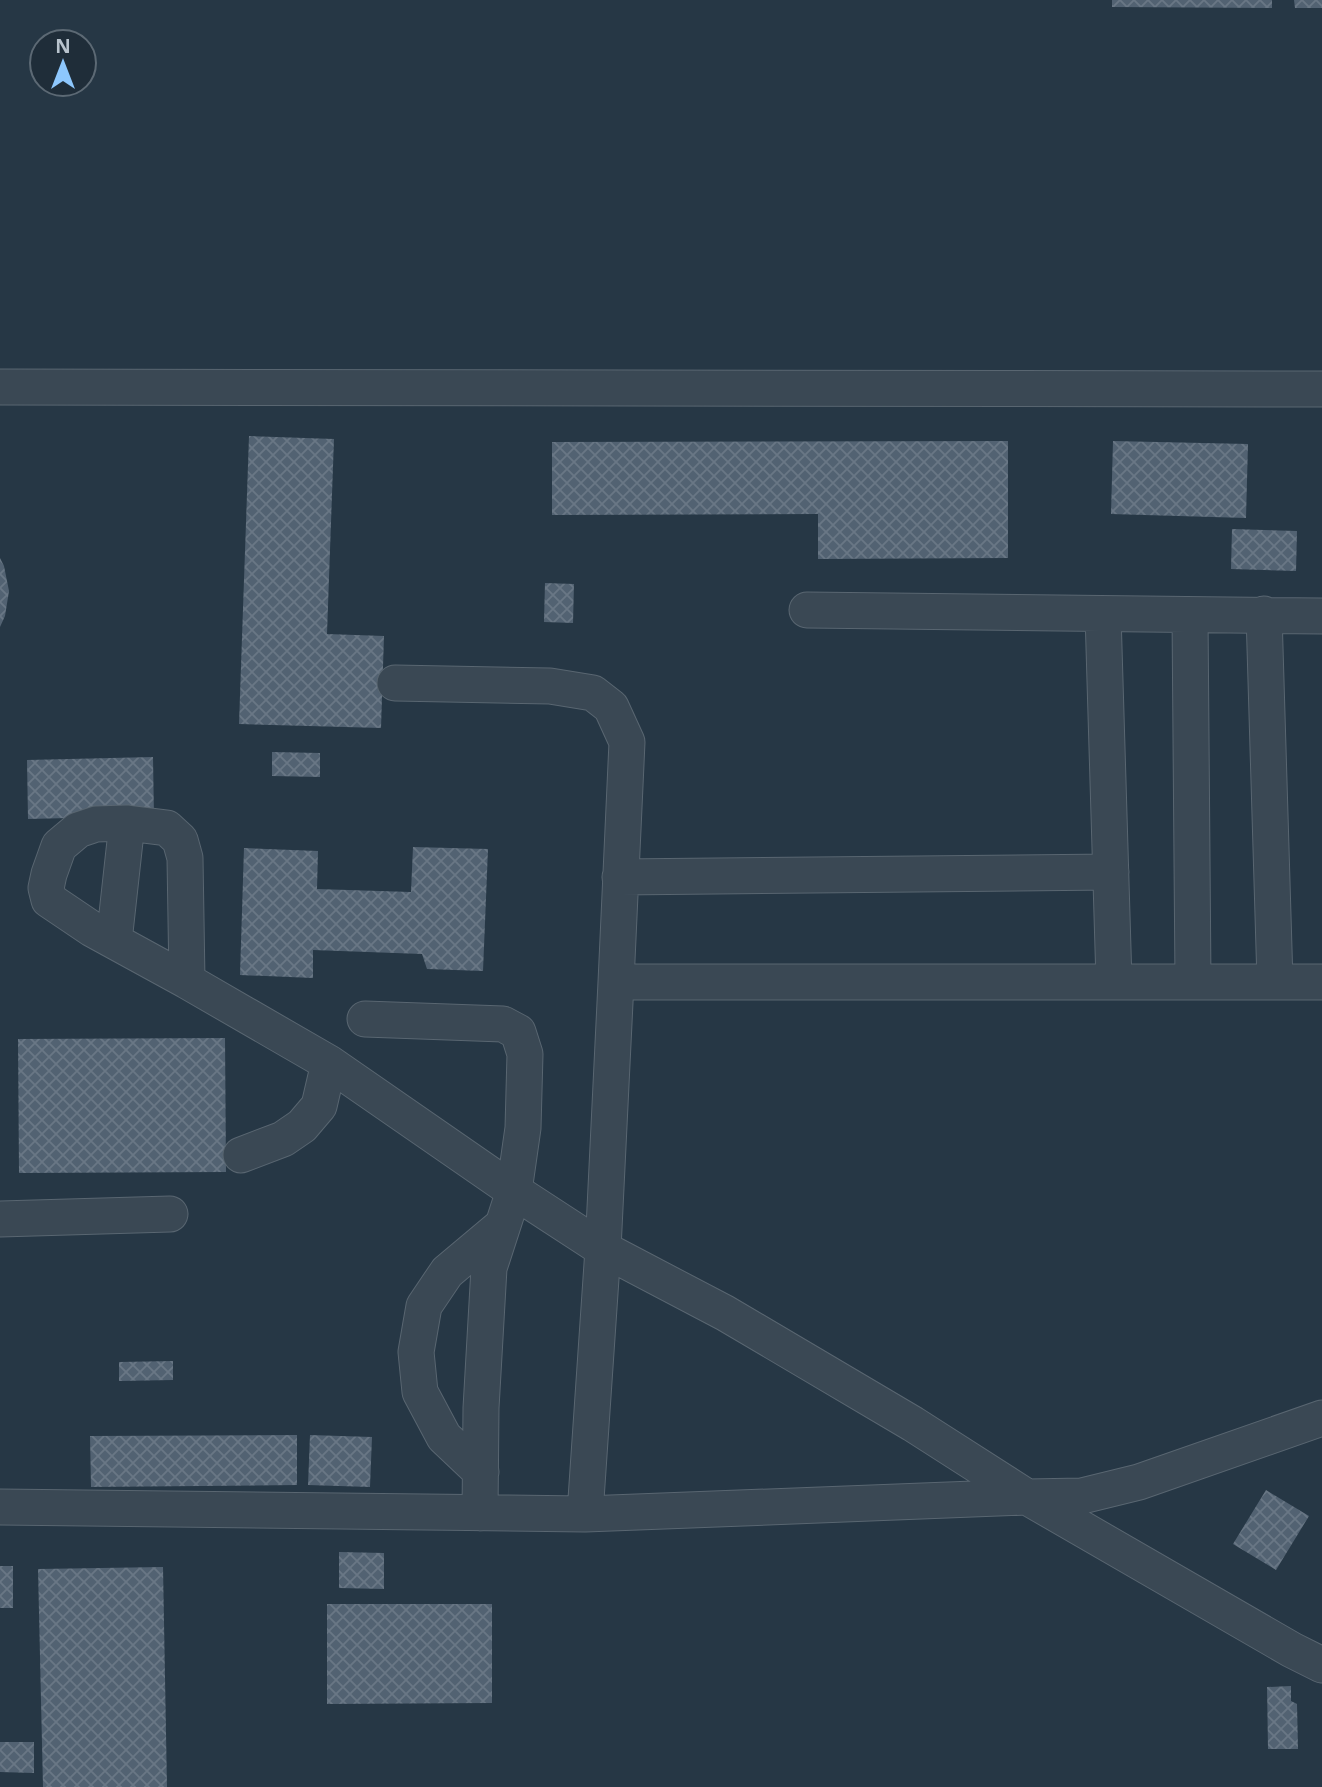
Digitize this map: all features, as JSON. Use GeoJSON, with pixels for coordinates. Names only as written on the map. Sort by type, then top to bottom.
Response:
{"type":"FeatureCollection","features":[{"type":"Feature","properties":{"kind":"lane"},"geometry":{"type":"LineString","coordinates":[[0,387],[1322,389]]}},
{"type":"Feature","properties":{"kind":"lane"},"geometry":{"type":"LineString","coordinates":[[807,610],[1322,616]]}},
{"type":"Feature","properties":{"kind":"lane"},"geometry":{"type":"LineString","coordinates":[[1102,614],[1114,982]]}},
{"type":"Feature","properties":{"kind":"lane"},"geometry":{"type":"LineString","coordinates":[[1264,614],[1275,982]]}},
{"type":"Feature","properties":{"kind":"lane"},"geometry":{"type":"LineString","coordinates":[[1191,615],[1193,982]]}},
{"type":"Feature","properties":{"kind":"lane"},"geometry":{"type":"LineString","coordinates":[[395,682],[550,686],[593,693],[611,707],[626,742],[603,1249],[585,1514]]}},
{"type":"Feature","properties":{"kind":"lane"},"geometry":{"type":"LineString","coordinates":[[114,941],[127,822]]}},
{"type":"Feature","properties":{"kind":"lane"},"geometry":{"type":"LineString","coordinates":[[187,981],[185,858],[180,840],[167,828],[127,822],[96,824],[78,830],[59,846],[48,874],[46,888],[49,900],[92,929],[329,1063],[603,1249],[748,1327],[913,1423],[1027,1497],[1279,1643],[1322,1665]]}},
{"type":"Feature","properties":{"kind":"lane"},"geometry":{"type":"LineString","coordinates":[[620,877],[1111,872]]}},
{"type":"Feature","properties":{"kind":"lane"},"geometry":{"type":"LineString","coordinates":[[617,982],[1322,982]]}},
{"type":"Feature","properties":{"kind":"lane"},"geometry":{"type":"LineString","coordinates":[[365,1019],[503,1024],[518,1032],[525,1054],[523,1128],[514,1191],[489,1268],[481,1408],[480,1513]]}},
{"type":"Feature","properties":{"kind":"lane"},"geometry":{"type":"LineString","coordinates":[[240,1155],[283,1139],[302,1126],[319,1107],[329,1063]]}},
{"type":"Feature","properties":{"kind":"lane"},"geometry":{"type":"LineString","coordinates":[[0,1219],[170,1214]]}},
{"type":"Feature","properties":{"kind":"lane"},"geometry":{"type":"LineString","coordinates":[[481,1472],[444,1437],[421,1392],[416,1352],[425,1306],[447,1272],[503,1225]]}},
{"type":"Feature","properties":{"kind":"lane"},"geometry":{"type":"LineString","coordinates":[[0,1507],[585,1514],[1082,1496],[1139,1482],[1322,1418]]}},
{"type":"Feature","properties":{"kind":"building"},"geometry":{"type":"Polygon","coordinates":[[[1112,0],[1272,0],[1272,8],[1112,7],[1112,0]]]}},
{"type":"Feature","properties":{"kind":"building"},"geometry":{"type":"Polygon","coordinates":[[[1294,0],[1322,0],[1322,8],[1295,8],[1294,0]]]}},
{"type":"Feature","properties":{"kind":"building"},"geometry":{"type":"Polygon","coordinates":[[[249,436],[334,439],[327,634],[384,636],[381,728],[239,724],[249,436]]]}},
{"type":"Feature","properties":{"kind":"building"},"geometry":{"type":"Polygon","coordinates":[[[1008,441],[1008,558],[818,559],[818,514],[552,515],[552,442],[1008,441]]]}},
{"type":"Feature","properties":{"kind":"building"},"geometry":{"type":"Polygon","coordinates":[[[1113,441],[1248,444],[1246,518],[1111,514],[1113,441]]]}},
{"type":"Feature","properties":{"kind":"building"},"geometry":{"type":"Polygon","coordinates":[[[1232,529],[1297,531],[1296,571],[1231,569],[1232,529]]]}},
{"type":"Feature","properties":{"kind":"building"},"geometry":{"type":"Polygon","coordinates":[[[0,558],[9,591],[5,616],[0,627],[0,558]]]}},
{"type":"Feature","properties":{"kind":"building"},"geometry":{"type":"Polygon","coordinates":[[[545,583],[574,584],[573,623],[544,622],[545,583]]]}},
{"type":"Feature","properties":{"kind":"building"},"geometry":{"type":"Polygon","coordinates":[[[272,752],[320,753],[320,777],[272,776],[272,752]]]}},
{"type":"Feature","properties":{"kind":"building"},"geometry":{"type":"Polygon","coordinates":[[[153,757],[154,816],[28,819],[27,760],[153,757]]]}},
{"type":"Feature","properties":{"kind":"building"},"geometry":{"type":"Polygon","coordinates":[[[413,847],[488,849],[483,971],[427,969],[422,954],[313,950],[313,978],[240,975],[244,848],[318,851],[317,889],[411,892],[413,847]]]}},
{"type":"Feature","properties":{"kind":"building"},"geometry":{"type":"Polygon","coordinates":[[[225,1038],[226,1172],[19,1173],[18,1039],[225,1038]]]}},
{"type":"Feature","properties":{"kind":"building"},"geometry":{"type":"Polygon","coordinates":[[[173,1361],[173,1380],[119,1381],[119,1362],[173,1361]]]}},
{"type":"Feature","properties":{"kind":"building"},"geometry":{"type":"Polygon","coordinates":[[[297,1435],[297,1485],[91,1487],[90,1436],[297,1435]]]}},
{"type":"Feature","properties":{"kind":"building"},"geometry":{"type":"Polygon","coordinates":[[[310,1435],[372,1437],[370,1487],[308,1485],[310,1435]]]}},
{"type":"Feature","properties":{"kind":"building"},"geometry":{"type":"Polygon","coordinates":[[[1266,1490],[1309,1516],[1276,1570],[1233,1544],[1266,1490]]]}},
{"type":"Feature","properties":{"kind":"building"},"geometry":{"type":"Polygon","coordinates":[[[339,1552],[384,1553],[384,1589],[339,1588],[339,1552]]]}},
{"type":"Feature","properties":{"kind":"building"},"geometry":{"type":"Polygon","coordinates":[[[0,1566],[13,1566],[13,1608],[0,1608],[0,1566]]]}},
{"type":"Feature","properties":{"kind":"building"},"geometry":{"type":"Polygon","coordinates":[[[163,1567],[167,1787],[43,1787],[38,1569],[163,1567]]]}},
{"type":"Feature","properties":{"kind":"building"},"geometry":{"type":"Polygon","coordinates":[[[327,1604],[492,1604],[492,1703],[327,1704],[327,1604]]]}},
{"type":"Feature","properties":{"kind":"building"},"geometry":{"type":"Polygon","coordinates":[[[1291,1686],[1291,1701],[1297,1704],[1298,1749],[1268,1749],[1267,1687],[1291,1686]]]}},
{"type":"Feature","properties":{"kind":"building"},"geometry":{"type":"Polygon","coordinates":[[[0,1742],[34,1742],[34,1773],[0,1772],[0,1742]]]}}]}
